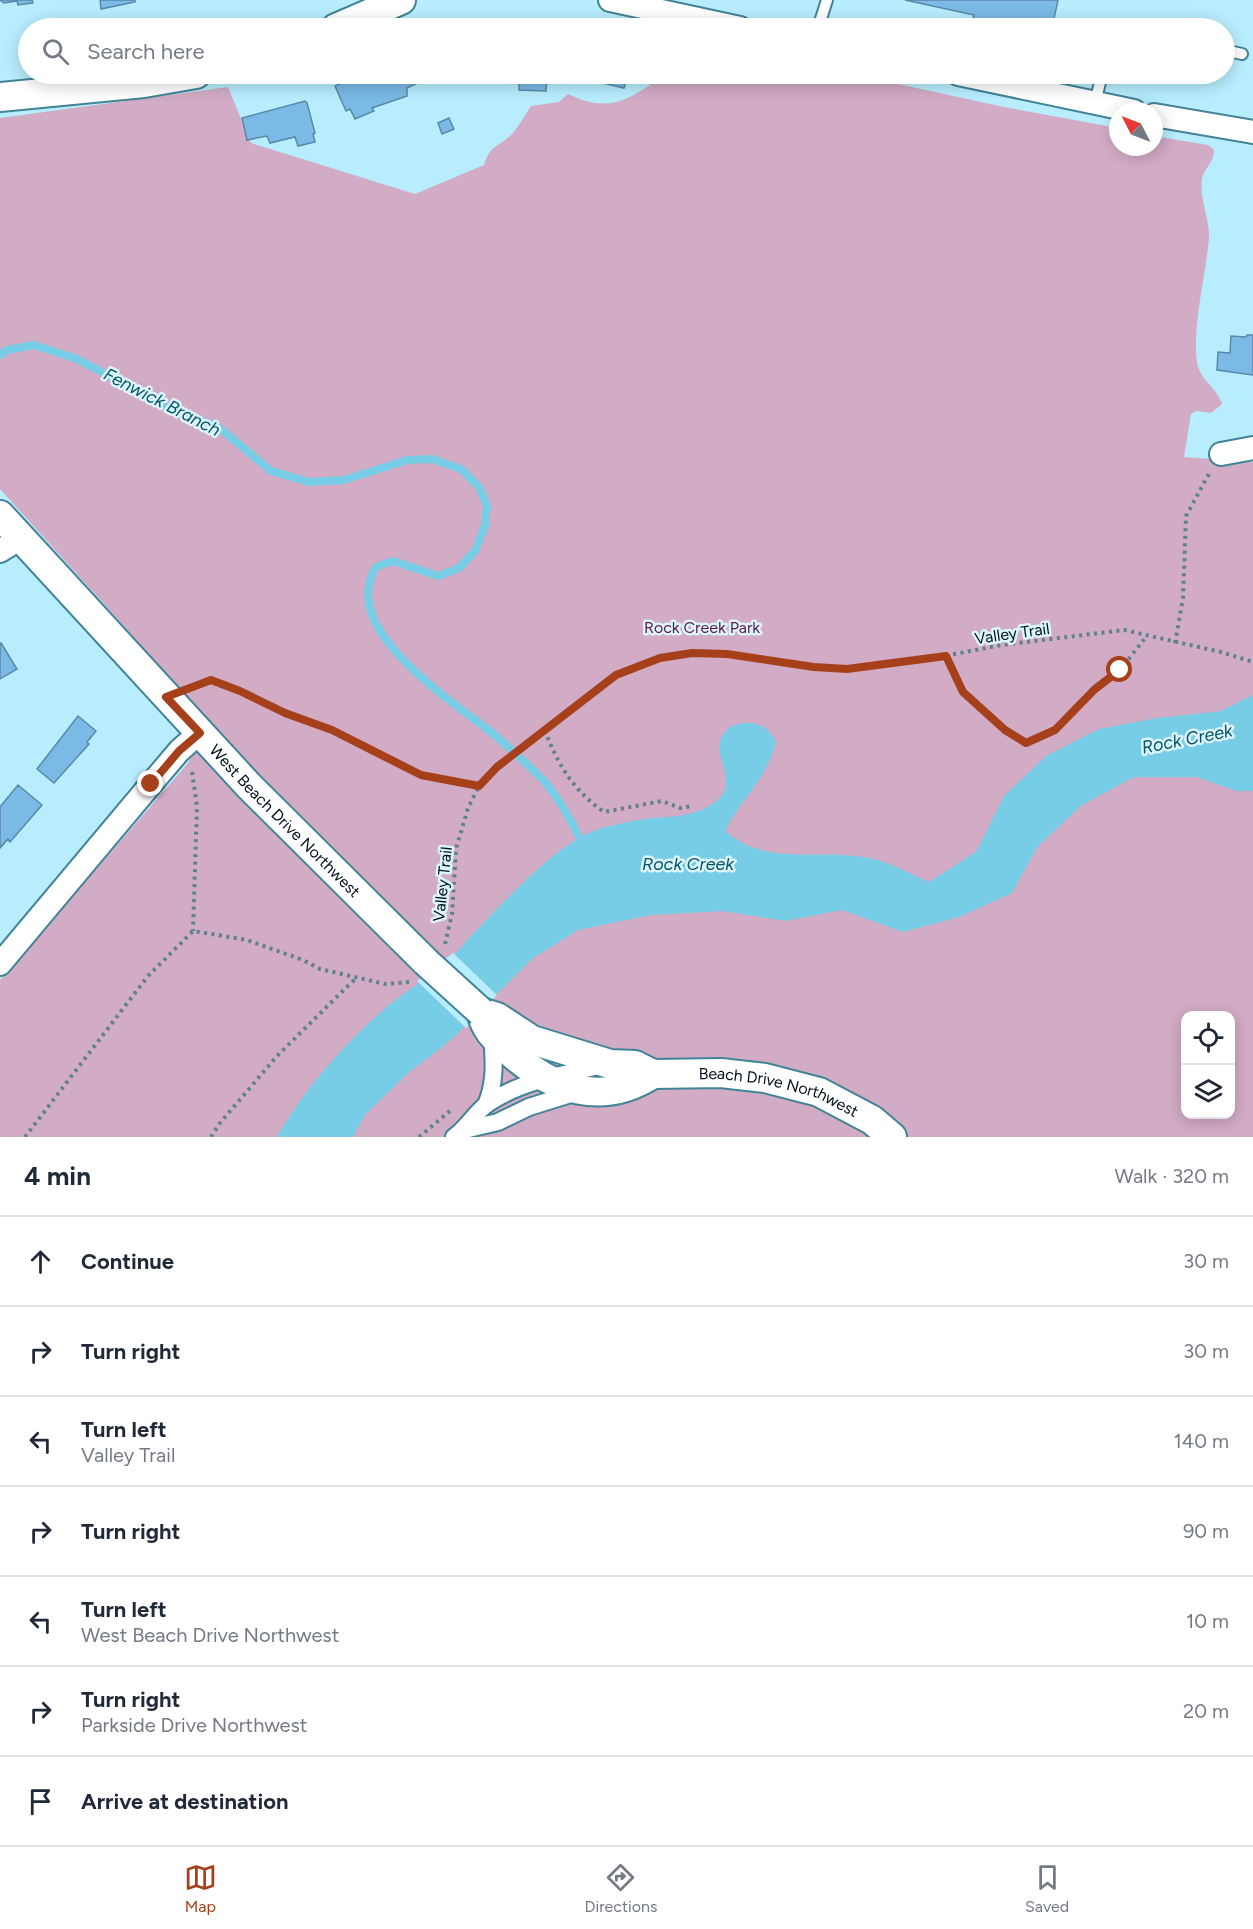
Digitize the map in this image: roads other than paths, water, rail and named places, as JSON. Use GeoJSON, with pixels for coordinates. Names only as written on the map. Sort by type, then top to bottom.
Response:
{"type":"FeatureCollection","features":[{"type":"Feature","properties":{"kind":"street"},"geometry":{"type":"LineString","coordinates":[[359,18],[401,0]]}},
{"type":"Feature","properties":{"kind":"street"},"geometry":{"type":"LineString","coordinates":[[610,0],[694,18]]}},
{"type":"Feature","properties":{"kind":"street"},"geometry":{"type":"LineString","coordinates":[[0,97],[134,84]]}},
{"type":"Feature","properties":{"kind":"street"},"geometry":{"type":"LineString","coordinates":[[1005,84],[1109,106]]}},
{"type":"Feature","properties":{"kind":"street"},"geometry":{"type":"LineString","coordinates":[[1163,117],[1253,132]]}},
{"type":"Feature","properties":{"kind":"street"},"geometry":{"type":"LineString","coordinates":[[1221,454],[1253,448]]}},
{"type":"Feature","properties":{"kind":"street","name":"West Beach Drive Northwest"},"geometry":{"type":"LineString","coordinates":[[0,515],[10,544],[166,697],[318,857],[486,1024],[546,1080],[577,1092]]}},
{"type":"Feature","properties":{"kind":"street"},"geometry":{"type":"LineString","coordinates":[[0,964],[179,751],[200,733]]}},
{"type":"Feature","properties":{"kind":"street","name":"West Beach Drive Northwest"},"geometry":{"type":"LineString","coordinates":[[486,1024],[497,1017],[532,1040],[610,1064]]}},
{"type":"Feature","properties":{"kind":"street"},"geometry":{"type":"LineString","coordinates":[[486,1024],[494,1075],[492,1091],[486,1106]]}},
{"type":"Feature","properties":{"kind":"street","name":"West Beach Drive Northwest"},"geometry":{"type":"LineString","coordinates":[[532,1040],[546,1066],[546,1080]]}},
{"type":"Feature","properties":{"kind":"street","name":"Beach Drive Northwest"},"geometry":{"type":"LineString","coordinates":[[459,1134],[486,1106],[508,1092],[610,1064],[635,1065],[653,1074],[721,1073],[765,1078],[808,1089],[872,1120],[892,1137]]}},
{"type":"Feature","properties":{"kind":"street","name":"Beach Drive Northwest"},"geometry":{"type":"LineString","coordinates":[[459,1134],[498,1122],[529,1107],[577,1092],[635,1086],[653,1074]]}},
{"type":"Feature","properties":{"kind":"street"},"geometry":{"type":"LineString","coordinates":[[529,1107],[539,1095],[546,1080]]}},
{"type":"Feature","properties":{"kind":"lane"},"geometry":{"type":"LineString","coordinates":[[821,18],[827,0]]}},
{"type":"Feature","properties":{"kind":"lane"},"geometry":{"type":"LineString","coordinates":[[1235,52],[1242,54]]}},
{"type":"Feature","properties":{"kind":"lane"},"geometry":{"type":"LineString","coordinates":[[1095,103],[1100,84]]}},
{"type":"Feature","properties":{"kind":"water","name":"Rock Creek"},"geometry":{"type":"Polygon","coordinates":[[[1253,695],[1253,791],[1236,791],[1197,777],[1134,777],[1082,805],[1038,846],[1012,893],[959,917],[903,932],[842,910],[785,921],[723,911],[651,915],[578,930],[532,959],[451,1040],[406,1075],[365,1115],[353,1137],[277,1137],[311,1086],[353,1038],[383,1010],[458,951],[530,876],[566,846],[602,828],[638,820],[692,813],[709,806],[719,798],[726,783],[719,750],[720,741],[727,730],[733,726],[746,723],[759,725],[768,731],[776,742],[761,777],[725,831],[742,843],[760,850],[779,853],[858,856],[897,867],[929,882],[976,852],[1004,796],[1046,756],[1099,729],[1157,718],[1221,711],[1253,695]]]}},
{"type":"Feature","properties":{"kind":"waterway","name":"Fenwick Branch"},"geometry":{"type":"LineString","coordinates":[[0,355],[7,350],[34,345],[77,359],[183,415],[217,426],[271,471],[309,482],[344,480],[407,460],[432,459],[461,469],[479,487],[487,506],[485,525],[475,551],[459,568],[438,576],[393,561],[376,567],[368,591],[372,615],[385,639],[405,662],[505,744],[543,780],[566,812],[583,847]]}},
{"type":"Feature","properties":{"kind":"park label","name":"Rock Creek Park"},"geometry":{"type":"Point","coordinates":[702,627]}}]}
